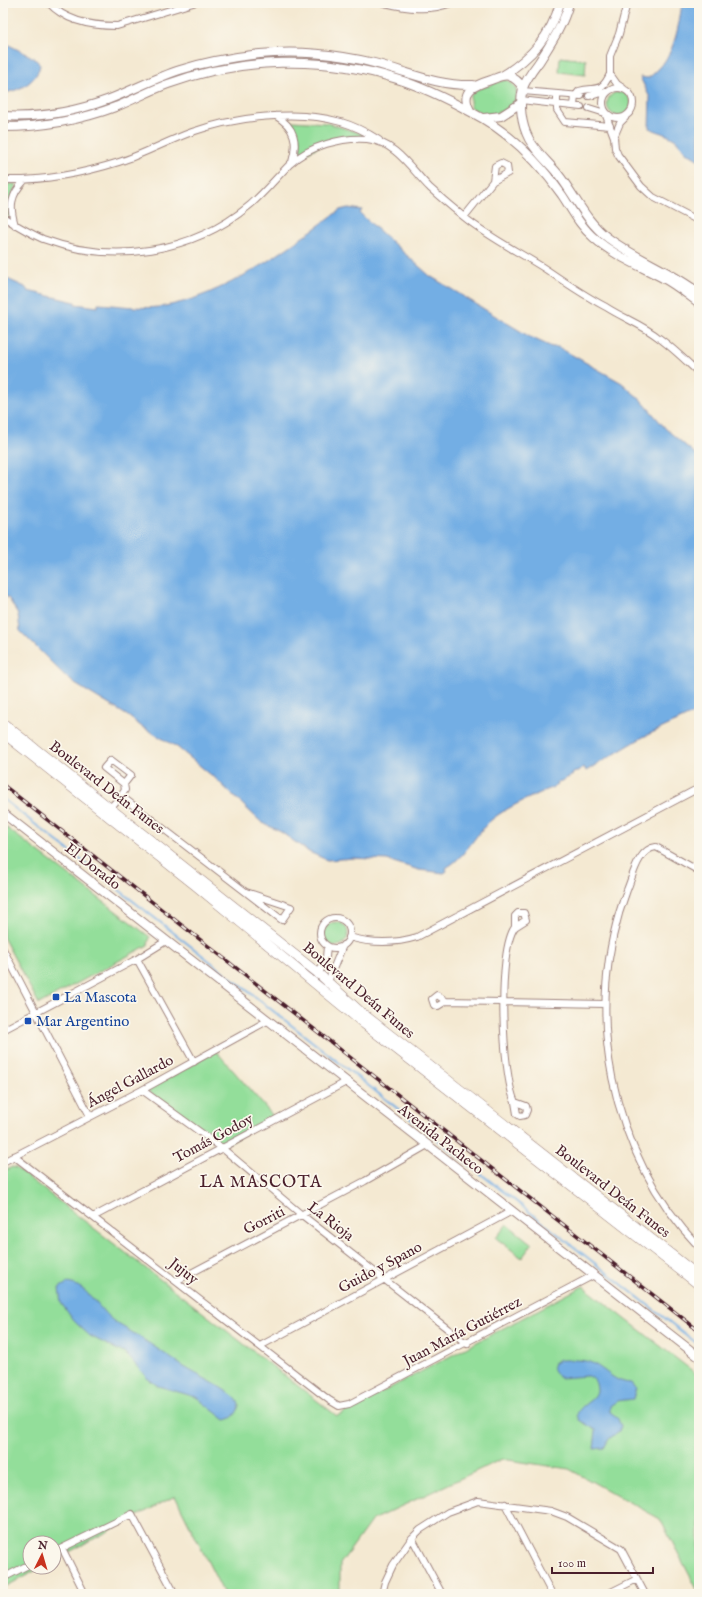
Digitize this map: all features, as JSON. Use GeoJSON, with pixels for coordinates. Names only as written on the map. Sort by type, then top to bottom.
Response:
{"type":"FeatureCollection","features":[{"type":"Feature","properties":{"kind":"main road","name":"Boulevard Deán Funes"},"geometry":{"type":"LineString","coordinates":[[3,723],[111,807],[326,985],[699,1276]]}},
{"type":"Feature","properties":{"kind":"main road","name":"Boulevard Deán Funes"},"geometry":{"type":"LineString","coordinates":[[3,733],[317,977]]}},
{"type":"Feature","properties":{"kind":"main road","name":"Boulevard Deán Funes"},"geometry":{"type":"LineString","coordinates":[[326,985],[364,1024],[699,1285]]}},
{"type":"Feature","properties":{"kind":"street"},"geometry":{"type":"LineString","coordinates":[[49,3],[74,20],[90,25],[104,26],[123,24],[193,3]]}},
{"type":"Feature","properties":{"kind":"street"},"geometry":{"type":"LineString","coordinates":[[384,3],[418,9],[430,9],[451,3]]}},
{"type":"Feature","properties":{"kind":"street"},"geometry":{"type":"LineString","coordinates":[[3,116],[39,115],[75,110],[107,100],[180,70],[260,54],[299,54],[355,59],[397,70],[436,83],[474,85],[502,76],[522,63],[537,48],[550,30],[560,3]]}},
{"type":"Feature","properties":{"kind":"street"},"geometry":{"type":"LineString","coordinates":[[569,3],[563,22],[556,36],[530,75],[523,90],[521,102],[522,120],[528,139],[571,191],[586,216],[608,238],[677,277],[699,293]]}},
{"type":"Feature","properties":{"kind":"street"},"geometry":{"type":"LineString","coordinates":[[484,118],[501,116],[521,102],[577,107],[580,90],[598,89],[603,86],[610,74],[610,56],[619,34],[627,3]]}},
{"type":"Feature","properties":{"kind":"street"},"geometry":{"type":"LineString","coordinates":[[3,127],[29,126],[82,118],[193,76],[227,68],[269,63],[320,64],[383,75],[435,93],[484,118],[504,132],[527,153],[550,179],[580,222],[594,239],[624,259],[673,284],[699,303]]}},
{"type":"Feature","properties":{"kind":"street"},"geometry":{"type":"LineString","coordinates":[[610,74],[617,84],[631,95],[633,104],[632,109],[620,123],[614,137]]}},
{"type":"Feature","properties":{"kind":"street"},"geometry":{"type":"LineString","coordinates":[[502,76],[510,76],[523,90],[578,96]]}},
{"type":"Feature","properties":{"kind":"street"},"geometry":{"type":"LineString","coordinates":[[471,112],[468,107],[467,98],[468,93],[474,85]]}},
{"type":"Feature","properties":{"kind":"street"},"geometry":{"type":"LineString","coordinates":[[603,86],[607,92]]}},
{"type":"Feature","properties":{"kind":"street"},"geometry":{"type":"LineString","coordinates":[[589,96],[607,92],[615,88],[624,89]]}},
{"type":"Feature","properties":{"kind":"street"},"geometry":{"type":"LineString","coordinates":[[607,92],[603,100],[605,112],[614,137],[615,148],[618,155],[647,192],[660,201],[699,221]]}},
{"type":"Feature","properties":{"kind":"street"},"geometry":{"type":"LineString","coordinates":[[557,94],[556,105],[558,113],[565,122],[610,126]]}},
{"type":"Feature","properties":{"kind":"street"},"geometry":{"type":"LineString","coordinates":[[588,108],[605,112],[609,116],[618,119],[626,116]]}},
{"type":"Feature","properties":{"kind":"street"},"geometry":{"type":"LineString","coordinates":[[275,116],[284,121],[292,131],[296,142],[292,162]]}},
{"type":"Feature","properties":{"kind":"street"},"geometry":{"type":"LineString","coordinates":[[3,180],[24,181],[74,174],[120,161],[200,130],[247,119],[275,116],[321,118],[342,122],[368,133],[384,143],[397,153],[430,187],[464,217],[489,235],[546,270],[578,292],[650,332],[699,373]]}},
{"type":"Feature","properties":{"kind":"street"},"geometry":{"type":"LineString","coordinates":[[3,217],[40,238],[61,245],[99,252],[145,251],[166,247],[211,231],[233,218],[266,191],[292,162],[308,152],[340,141],[367,139],[384,143]]}},
{"type":"Feature","properties":{"kind":"street"},"geometry":{"type":"LineString","coordinates":[[15,225],[12,214],[12,197],[24,181]]}},
{"type":"Feature","properties":{"kind":"street"},"geometry":{"type":"LineString","coordinates":[[464,217],[493,181]]}},
{"type":"Feature","properties":{"kind":"street"},"geometry":{"type":"LineString","coordinates":[[349,937],[363,941],[384,942],[406,940],[418,937],[698,789],[699,781]]}},
{"type":"Feature","properties":{"kind":"street"},"geometry":{"type":"LineString","coordinates":[[111,807],[125,790],[124,784]]}},
{"type":"Feature","properties":{"kind":"street"},"geometry":{"type":"LineString","coordinates":[[121,796],[282,920],[291,907],[246,892]]}},
{"type":"Feature","properties":{"kind":"street","name":"El Dorado"},"geometry":{"type":"LineString","coordinates":[[3,813],[166,941]]}},
{"type":"Feature","properties":{"kind":"street"},"geometry":{"type":"LineString","coordinates":[[699,871],[656,847],[647,849],[641,857],[625,895],[615,929],[607,972],[605,1004],[606,1037],[614,1087],[632,1146],[658,1195],[674,1218],[699,1246]]}},
{"type":"Feature","properties":{"kind":"street"},"geometry":{"type":"LineString","coordinates":[[326,985],[343,945],[349,937],[349,927],[342,919],[332,918],[323,923],[320,933],[321,938],[327,946],[335,948],[343,945]]}},
{"type":"Feature","properties":{"kind":"street"},"geometry":{"type":"LineString","coordinates":[[515,926],[509,943],[504,1002],[508,1076],[515,1102]]}},
{"type":"Feature","properties":{"kind":"street"},"geometry":{"type":"LineString","coordinates":[[3,1030],[166,941]]}},
{"type":"Feature","properties":{"kind":"street","name":"Avenida Pacheco"},"geometry":{"type":"LineString","coordinates":[[166,941],[426,1146],[699,1357]]}},
{"type":"Feature","properties":{"kind":"street"},"geometry":{"type":"LineString","coordinates":[[317,977],[326,957],[327,946]]}},
{"type":"Feature","properties":{"kind":"street"},"geometry":{"type":"LineString","coordinates":[[3,949],[90,1116]]}},
{"type":"Feature","properties":{"kind":"street"},"geometry":{"type":"LineString","coordinates":[[137,958],[194,1062]]}},
{"type":"Feature","properties":{"kind":"street"},"geometry":{"type":"LineString","coordinates":[[446,1001],[605,1004]]}},
{"type":"Feature","properties":{"kind":"street","name":"Ángel Gallardo"},"geometry":{"type":"LineString","coordinates":[[3,1162],[142,1090],[267,1021]]}},
{"type":"Feature","properties":{"kind":"street","name":"Tomás Godoy"},"geometry":{"type":"LineString","coordinates":[[93,1217],[346,1082]]}},
{"type":"Feature","properties":{"kind":"street","name":"La Rioja"},"geometry":{"type":"LineString","coordinates":[[142,1090],[222,1148],[302,1215],[467,1344]]}},
{"type":"Feature","properties":{"kind":"street","name":"Gorriti"},"geometry":{"type":"LineString","coordinates":[[176,1281],[302,1215],[426,1146]]}},
{"type":"Feature","properties":{"kind":"street","name":"Jujuy"},"geometry":{"type":"LineString","coordinates":[[14,1156],[329,1400],[339,1406]]}},
{"type":"Feature","properties":{"kind":"street","name":"Guido y Spano"},"geometry":{"type":"LineString","coordinates":[[260,1346],[512,1211]]}},
{"type":"Feature","properties":{"kind":"street","name":"Juan María Gutiérrez"},"geometry":{"type":"LineString","coordinates":[[339,1406],[349,1404],[467,1344],[594,1275]]}},
{"type":"Feature","properties":{"kind":"street"},"geometry":{"type":"LineString","coordinates":[[382,1594],[384,1582],[393,1565],[412,1538],[433,1521],[467,1504],[478,1501],[551,1511],[574,1521],[621,1549],[645,1594]]}},
{"type":"Feature","properties":{"kind":"street"},"geometry":{"type":"LineString","coordinates":[[505,1504],[552,1594]]}},
{"type":"Feature","properties":{"kind":"street"},"geometry":{"type":"LineString","coordinates":[[85,1594],[62,1548],[132,1514],[175,1594]]}},
{"type":"Feature","properties":{"kind":"street"},"geometry":{"type":"LineString","coordinates":[[412,1538],[442,1594]]}},
{"type":"Feature","properties":{"kind":"street"},"geometry":{"type":"LineString","coordinates":[[3,1578],[22,1568]]}},
{"type":"Feature","properties":{"kind":"street"},"geometry":{"type":"LineString","coordinates":[[607,1594],[637,1579]]}},
{"type":"Feature","properties":{"kind":"green space"},"geometry":{"type":"Polygon","coordinates":[[[560,57],[586,60],[585,75],[559,72],[560,57]]]}},
{"type":"Feature","properties":{"kind":"green space"},"geometry":{"type":"Polygon","coordinates":[[[507,80],[515,87],[517,94],[514,101],[508,107],[500,112],[490,114],[480,113],[471,107],[470,98],[476,90],[507,80]]]}},
{"type":"Feature","properties":{"kind":"green space"},"geometry":{"type":"Polygon","coordinates":[[[619,92],[628,95],[631,104],[628,113],[619,116],[610,113],[607,104],[610,95],[619,92]]]}},
{"type":"Feature","properties":{"kind":"green space"},"geometry":{"type":"Polygon","coordinates":[[[292,121],[327,123],[363,134],[363,137],[332,140],[302,155],[299,152],[300,140],[290,123],[292,121]]]}},
{"type":"Feature","properties":{"kind":"green space"},"geometry":{"type":"Polygon","coordinates":[[[3,184],[15,184],[16,186],[9,201],[10,216],[6,218],[3,215],[3,184]]]}},
{"type":"Feature","properties":{"kind":"green space"},"geometry":{"type":"Polygon","coordinates":[[[3,825],[150,937],[148,945],[39,1004],[3,937],[3,825]]]}},
{"type":"Feature","properties":{"kind":"green space"},"geometry":{"type":"Polygon","coordinates":[[[336,922],[341,923],[347,929],[347,939],[341,945],[336,946],[331,945],[325,939],[324,934],[325,929],[331,923],[336,922]]]}},
{"type":"Feature","properties":{"kind":"green space"},"geometry":{"type":"Polygon","coordinates":[[[216,1051],[274,1117],[223,1146],[147,1090],[216,1051]]]}},
{"type":"Feature","properties":{"kind":"green space"},"geometry":{"type":"Polygon","coordinates":[[[12,1167],[16,1168],[337,1416],[583,1286],[699,1376],[699,1593],[660,1519],[569,1469],[502,1459],[372,1520],[340,1564],[340,1594],[224,1594],[175,1496],[62,1556],[62,1535],[22,1535],[22,1575],[27,1575],[3,1588],[3,1172],[12,1167]]]}},
{"type":"Feature","properties":{"kind":"green space"},"geometry":{"type":"Polygon","coordinates":[[[507,1224],[532,1244],[522,1258],[496,1238],[507,1224]]]}},
{"type":"Feature","properties":{"kind":"water"},"geometry":{"type":"Polygon","coordinates":[[[682,3],[699,3],[699,160],[686,152],[676,140],[649,128],[650,98],[640,77],[648,78],[663,63],[669,54],[679,25],[682,3]]]}},
{"type":"Feature","properties":{"kind":"water"},"geometry":{"type":"Polygon","coordinates":[[[3,40],[12,47],[33,58],[40,65],[35,76],[26,85],[3,93],[3,40]]]}},
{"type":"Feature","properties":{"kind":"water"},"geometry":{"type":"Polygon","coordinates":[[[348,208],[362,210],[360,213],[365,218],[430,276],[530,337],[552,347],[558,347],[622,383],[642,401],[666,429],[699,457],[699,711],[643,737],[586,771],[584,767],[572,774],[573,775],[557,783],[558,785],[521,802],[494,817],[464,853],[453,864],[446,868],[447,871],[444,873],[419,870],[387,860],[354,858],[327,860],[309,852],[281,832],[261,822],[216,779],[177,747],[142,727],[128,716],[75,684],[64,675],[20,631],[18,614],[9,599],[3,594],[3,383],[6,368],[3,339],[3,277],[25,287],[28,291],[75,302],[75,304],[98,307],[98,304],[159,307],[183,302],[208,293],[231,282],[277,255],[340,210],[348,208]]]}},
{"type":"Feature","properties":{"kind":"water"},"geometry":{"type":"Polygon","coordinates":[[[67,1283],[82,1289],[111,1319],[118,1324],[184,1367],[232,1395],[239,1404],[235,1415],[225,1420],[196,1397],[158,1386],[147,1378],[126,1354],[90,1336],[74,1321],[61,1303],[59,1288],[67,1283]]]}},
{"type":"Feature","properties":{"kind":"water"},"geometry":{"type":"Polygon","coordinates":[[[560,1360],[589,1362],[615,1379],[632,1383],[636,1388],[633,1399],[617,1401],[610,1406],[610,1412],[617,1417],[621,1426],[619,1431],[609,1439],[604,1448],[594,1449],[596,1430],[579,1420],[577,1415],[582,1407],[596,1394],[597,1389],[595,1381],[587,1376],[561,1378],[555,1374],[553,1370],[554,1363],[560,1360]]]}},
{"type":"Feature","properties":{"kind":"waterway"},"geometry":{"type":"LineString","coordinates":[[3,799],[699,1345]]}},
{"type":"Feature","properties":{"kind":"railway"},"geometry":{"type":"LineString","coordinates":[[3,785],[699,1331]]}},
{"type":"Feature","properties":{"kind":"place","name":"La Mascota"},"geometry":{"type":"Point","coordinates":[56,997]}},
{"type":"Feature","properties":{"kind":"place","name":"Mar Argentino"},"geometry":{"type":"Point","coordinates":[28,1021]}},
{"type":"Feature","properties":{"kind":"district","name":"LA MASCOTA"},"geometry":{"type":"Point","coordinates":[261,1181]}}]}
